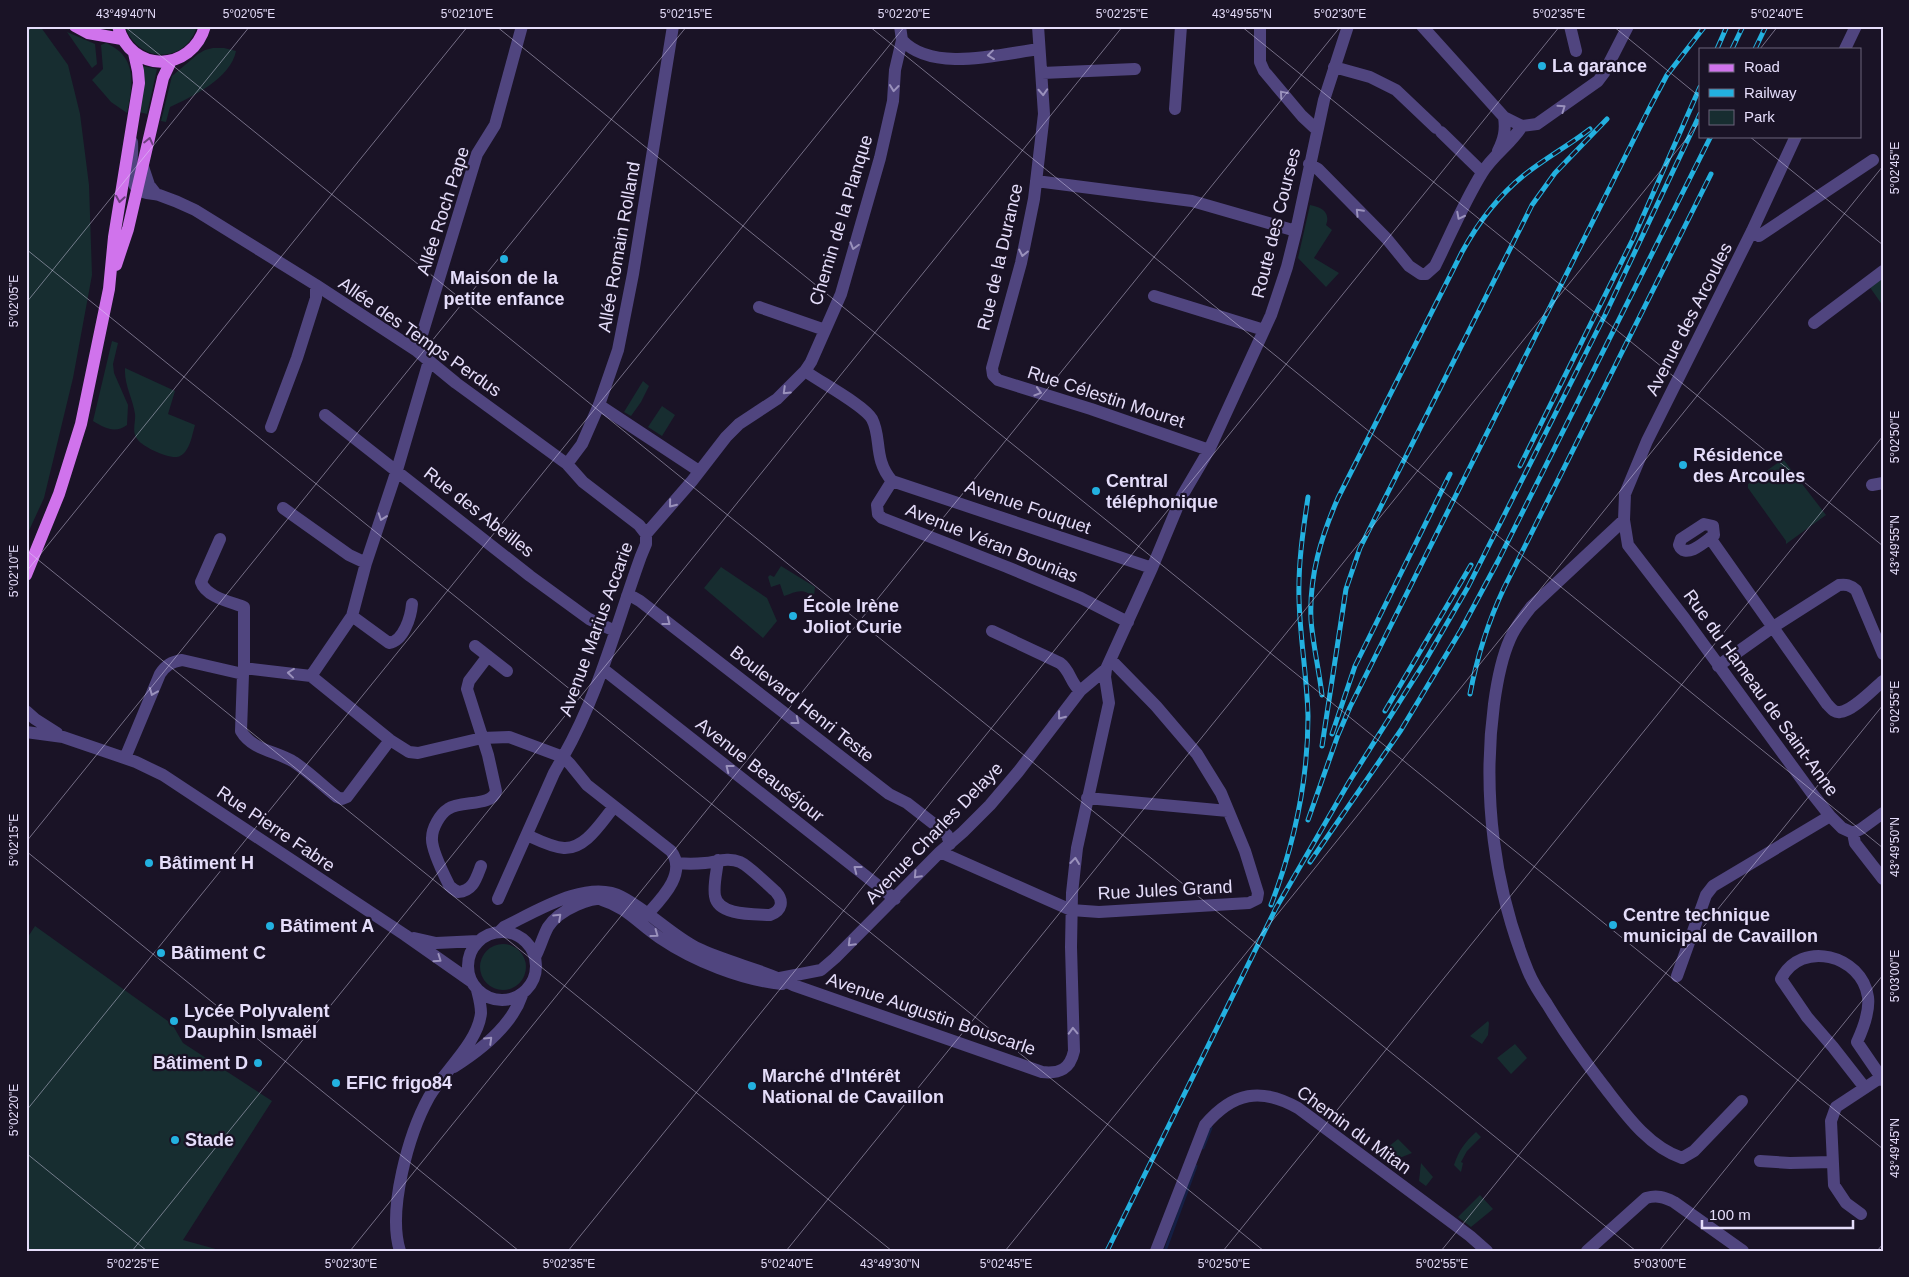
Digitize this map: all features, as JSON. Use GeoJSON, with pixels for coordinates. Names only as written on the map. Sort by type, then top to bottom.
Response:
{"type":"FeatureCollection","features":[{"type":"Feature","properties":{"kind":"main road"},"geometry":{"type":"LineString","coordinates":[[75,26],[88,33],[122,40]]}},
{"type":"Feature","properties":{"kind":"main road"},"geometry":{"type":"LineString","coordinates":[[118,26],[122,40],[134,53],[152,61],[171,61],[180,58],[196,45],[205,26]]}},
{"type":"Feature","properties":{"kind":"main road"},"geometry":{"type":"LineString","coordinates":[[26,574],[50,519],[75,445],[97,354],[109,289],[114,237],[139,83],[134,53]]}},
{"type":"Feature","properties":{"kind":"main road"},"geometry":{"type":"LineString","coordinates":[[109,289],[131,217],[147,192],[143,167],[163,78],[171,61]]}},
{"type":"Feature","properties":{"kind":"street","name":"Allée Roch Pape"},"geometry":{"type":"LineString","coordinates":[[417,352],[477,154],[495,125],[522,26]]}},
{"type":"Feature","properties":{"kind":"street","name":"Allée Romain Rolland"},"geometry":{"type":"LineString","coordinates":[[567,464],[582,444],[616,358],[625,317],[673,26]]}},
{"type":"Feature","properties":{"kind":"street","name":"Chemin de la Planque"},"geometry":{"type":"LineString","coordinates":[[646,534],[715,450],[739,424],[777,399],[805,371],[826,330],[841,294],[880,158],[893,101],[895,70],[902,40],[900,26]]}},
{"type":"Feature","properties":{"kind":"street","name":"Rue de la Durance"},"geometry":{"type":"LineString","coordinates":[[993,375],[992,368],[1020,263],[1036,181],[1044,114],[1038,26]]}},
{"type":"Feature","properties":{"kind":"street"},"geometry":{"type":"LineString","coordinates":[[1175,108],[1181,26]]}},
{"type":"Feature","properties":{"kind":"street"},"geometry":{"type":"LineString","coordinates":[[1260,26],[1260,62],[1264,71],[1302,116],[1316,129]]}},
{"type":"Feature","properties":{"kind":"street","name":"Route des Courses"},"geometry":{"type":"LineString","coordinates":[[1108,665],[1182,496],[1208,450],[1264,330],[1286,267],[1296,231],[1316,129],[1348,26]]}},
{"type":"Feature","properties":{"kind":"street"},"geometry":{"type":"LineString","coordinates":[[1422,26],[1504,116],[1522,126],[1537,124],[1598,81],[1628,26]]}},
{"type":"Feature","properties":{"kind":"street"},"geometry":{"type":"LineString","coordinates":[[1570,26],[1576,51]]}},
{"type":"Feature","properties":{"kind":"street"},"geometry":{"type":"LineString","coordinates":[[1845,48],[1856,26]]}},
{"type":"Feature","properties":{"kind":"street"},"geometry":{"type":"LineString","coordinates":[[902,40],[916,51],[946,59],[1039,49]]}},
{"type":"Feature","properties":{"kind":"street"},"geometry":{"type":"LineString","coordinates":[[1334,67],[1370,77],[1396,90],[1482,172]]}},
{"type":"Feature","properties":{"kind":"street"},"geometry":{"type":"LineString","coordinates":[[1042,73],[1135,69]]}},
{"type":"Feature","properties":{"kind":"street"},"geometry":{"type":"LineString","coordinates":[[1309,164],[1318,169],[1387,239],[1409,266],[1421,274],[1426,274],[1435,266],[1482,172],[1497,153],[1504,140],[1504,116]]}},
{"type":"Feature","properties":{"kind":"street"},"geometry":{"type":"LineString","coordinates":[[1497,153],[1512,141],[1522,126]]}},
{"type":"Feature","properties":{"kind":"street"},"geometry":{"type":"LineString","coordinates":[[131,134],[133,184],[147,192],[150,185],[143,167]]}},
{"type":"Feature","properties":{"kind":"street","name":"Avenue des Arcoules"},"geometry":{"type":"LineString","coordinates":[[1624,520],[1625,494],[1647,442],[1752,231],[1795,138]]}},
{"type":"Feature","properties":{"kind":"street"},"geometry":{"type":"LineString","coordinates":[[1752,231],[1759,236],[1873,160]]}},
{"type":"Feature","properties":{"kind":"street"},"geometry":{"type":"LineString","coordinates":[[1036,181],[1192,201],[1296,231]]}},
{"type":"Feature","properties":{"kind":"street","name":"Allée des Temps Perdus"},"geometry":{"type":"LineString","coordinates":[[147,192],[182,203],[195,210],[316,285],[417,352],[456,383],[567,464],[583,482],[639,526],[646,534]]}},
{"type":"Feature","properties":{"kind":"street"},"geometry":{"type":"LineString","coordinates":[[1814,323],[1883,271]]}},
{"type":"Feature","properties":{"kind":"street"},"geometry":{"type":"LineString","coordinates":[[271,426],[297,358],[316,298],[316,285]]}},
{"type":"Feature","properties":{"kind":"street"},"geometry":{"type":"LineString","coordinates":[[1154,296],[1264,330]]}},
{"type":"Feature","properties":{"kind":"street"},"geometry":{"type":"LineString","coordinates":[[759,307],[826,330]]}},
{"type":"Feature","properties":{"kind":"street"},"geometry":{"type":"LineString","coordinates":[[311,676],[352,616],[366,563],[397,470],[429,361]]}},
{"type":"Feature","properties":{"kind":"street"},"geometry":{"type":"LineString","coordinates":[[805,371],[866,411],[875,425],[879,455],[892,481]]}},
{"type":"Feature","properties":{"kind":"street","name":"Rue Célestin Mouret"},"geometry":{"type":"LineString","coordinates":[[993,375],[998,380],[1091,409],[1208,450]]}},
{"type":"Feature","properties":{"kind":"street"},"geometry":{"type":"LineString","coordinates":[[599,405],[699,471]]}},
{"type":"Feature","properties":{"kind":"street","name":"Rue des Abeilles"},"geometry":{"type":"LineString","coordinates":[[325,415],[582,614],[615,631]]}},
{"type":"Feature","properties":{"kind":"street","name":"Avenue Fouquet"},"geometry":{"type":"LineString","coordinates":[[892,481],[1152,568]]}},
{"type":"Feature","properties":{"kind":"street","name":"Avenue Véran Bounias"},"geometry":{"type":"LineString","coordinates":[[892,481],[877,505],[878,514],[882,518],[1081,598],[1128,622]]}},
{"type":"Feature","properties":{"kind":"street"},"geometry":{"type":"LineString","coordinates":[[283,508],[349,555],[366,563]]}},
{"type":"Feature","properties":{"kind":"street"},"geometry":{"type":"LineString","coordinates":[[1624,520],[1531,607],[1520,621],[1504,655],[1496,691],[1489,741],[1493,835],[1501,886],[1528,972],[1554,1016],[1592,1071],[1627,1116],[1657,1146],[1682,1158],[1694,1151],[1742,1101]]}},
{"type":"Feature","properties":{"kind":"street","name":"Rue du Hameau de Saint-Anne"},"geometry":{"type":"LineString","coordinates":[[1624,520],[1628,545],[1830,816],[1842,828],[1852,833],[1855,843],[1883,878]]}},
{"type":"Feature","properties":{"kind":"street","name":"Avenue Marius Accarie"},"geometry":{"type":"LineString","coordinates":[[498,899],[554,773],[580,726],[603,669],[646,544],[646,534]]}},
{"type":"Feature","properties":{"kind":"street"},"geometry":{"type":"LineString","coordinates":[[1710,538],[1827,704],[1834,711],[1840,712],[1850,709],[1883,681]]}},
{"type":"Feature","properties":{"kind":"street"},"geometry":{"type":"LineString","coordinates":[[220,539],[201,582],[209,593],[244,607],[241,731],[245,737],[254,744],[294,762],[342,799],[347,797],[390,740]]}},
{"type":"Feature","properties":{"kind":"street"},"geometry":{"type":"LineString","coordinates":[[1718,666],[1773,627],[1839,585],[1850,585],[1856,590],[1883,654]]}},
{"type":"Feature","properties":{"kind":"street","name":"Boulevard Henri Teste"},"geometry":{"type":"LineString","coordinates":[[627,596],[640,601],[889,794],[907,804],[936,826],[947,835],[945,848]]}},
{"type":"Feature","properties":{"kind":"street"},"geometry":{"type":"LineString","coordinates":[[352,616],[388,643],[397,640],[410,619],[412,604]]}},
{"type":"Feature","properties":{"kind":"street"},"geometry":{"type":"LineString","coordinates":[[992,631],[1060,663],[1066,667],[1070,680],[1084,687],[1098,685],[1107,692]]}},
{"type":"Feature","properties":{"kind":"street"},"geometry":{"type":"LineString","coordinates":[[475,646],[507,671]]}},
{"type":"Feature","properties":{"kind":"street"},"geometry":{"type":"LineString","coordinates":[[481,866],[474,882],[468,889],[458,892],[450,887],[432,839],[433,830],[443,813],[450,808],[462,804],[490,800],[495,796],[496,791],[490,764],[467,689],[469,681],[488,656]]}},
{"type":"Feature","properties":{"kind":"street"},"geometry":{"type":"LineString","coordinates":[[125,758],[160,674],[165,666],[182,660],[243,671],[311,676],[390,740],[409,752],[418,753],[482,738],[509,737],[563,758],[587,785],[671,851],[677,863],[677,875],[648,914],[643,917],[616,900],[607,898],[580,904],[557,916],[548,928],[536,957],[536,974],[533,982],[522,994],[511,1000],[499,1001],[487,997],[474,986]]}},
{"type":"Feature","properties":{"kind":"street"},"geometry":{"type":"LineString","coordinates":[[1071,910],[1077,848],[1109,703],[1107,692],[1108,665]]}},
{"type":"Feature","properties":{"kind":"street"},"geometry":{"type":"LineString","coordinates":[[1087,798],[1228,812],[1221,793],[1197,754],[1156,706],[1108,665]]}},
{"type":"Feature","properties":{"kind":"street","name":"Avenue Charles Delaye"},"geometry":{"type":"LineString","coordinates":[[780,978],[821,970],[836,958],[990,805],[1084,687],[1108,665]]}},
{"type":"Feature","properties":{"kind":"street","name":"Avenue Beauséjour"},"geometry":{"type":"LineString","coordinates":[[603,669],[895,899]]}},
{"type":"Feature","properties":{"kind":"street"},"geometry":{"type":"LineString","coordinates":[[26,711],[63,737]]}},
{"type":"Feature","properties":{"kind":"street"},"geometry":{"type":"LineString","coordinates":[[26,732],[63,737]]}},
{"type":"Feature","properties":{"kind":"street","name":"Rue Pierre Fabre"},"geometry":{"type":"LineString","coordinates":[[63,737],[152,768],[174,781],[404,935],[474,986]]}},
{"type":"Feature","properties":{"kind":"street"},"geometry":{"type":"LineString","coordinates":[[527,835],[555,846],[570,848],[583,842],[614,807]]}},
{"type":"Feature","properties":{"kind":"street","name":"Rue Jules Grand"},"geometry":{"type":"LineString","coordinates":[[945,848],[1071,910],[1099,912],[1254,902],[1258,896],[1245,851],[1228,812]]}},
{"type":"Feature","properties":{"kind":"street"},"geometry":{"type":"LineString","coordinates":[[1852,833],[1861,829],[1883,813]]}},
{"type":"Feature","properties":{"kind":"street"},"geometry":{"type":"LineString","coordinates":[[1677,976],[1706,895],[1713,886],[1830,816]]}},
{"type":"Feature","properties":{"kind":"street"},"geometry":{"type":"LineString","coordinates":[[677,863],[695,864],[718,860],[740,862],[780,896],[781,908],[776,913],[770,915],[730,912],[722,907],[717,902],[715,895],[718,860]]}},
{"type":"Feature","properties":{"kind":"street"},"geometry":{"type":"LineString","coordinates":[[499,932],[504,927],[555,902],[588,892],[604,891],[620,895],[699,949],[793,984]]}},
{"type":"Feature","properties":{"kind":"street"},"geometry":{"type":"LineString","coordinates":[[599,899],[617,905],[676,949],[701,961],[757,980],[793,984]]}},
{"type":"Feature","properties":{"kind":"street","name":"Avenue Augustin Bouscarle"},"geometry":{"type":"LineString","coordinates":[[793,984],[1042,1072],[1057,1072],[1070,1064],[1074,1050],[1071,910]]}},
{"type":"Feature","properties":{"kind":"street"},"geometry":{"type":"LineString","coordinates":[[400,1251],[396,1230],[396,1209],[404,1168],[423,1109],[430,1095],[450,1070],[479,1021],[481,1010],[467,968],[470,953],[484,936],[499,932],[518,935],[532,948],[536,957]]}},
{"type":"Feature","properties":{"kind":"street","name":"Rue Pierre Fabre"},"geometry":{"type":"LineString","coordinates":[[404,935],[436,943],[478,941]]}},
{"type":"Feature","properties":{"kind":"street"},"geometry":{"type":"LineString","coordinates":[[1861,1214],[1846,1203],[1834,1185],[1831,1122],[1836,1107],[1882,1078],[1857,1042],[1868,1008],[1868,996],[1860,977],[1846,962],[1830,956],[1796,960],[1784,972],[1781,979],[1807,1017],[1834,1047],[1865,1088]]}},
{"type":"Feature","properties":{"kind":"street","name":"Avenue Charles Delaye"},"geometry":{"type":"LineString","coordinates":[[812,991],[821,970]]}},
{"type":"Feature","properties":{"kind":"street"},"geometry":{"type":"LineString","coordinates":[[450,1070],[475,1053],[498,1032],[520,1002],[522,994]]}},
{"type":"Feature","properties":{"kind":"street","name":"Chemin du Mitan"},"geometry":{"type":"LineString","coordinates":[[1156,1251],[1205,1125],[1228,1104],[1247,1096],[1260,1094],[1274,1096],[1298,1108],[1470,1236],[1487,1251]]}},
{"type":"Feature","properties":{"kind":"street"},"geometry":{"type":"LineString","coordinates":[[1760,1161],[1790,1163],[1832,1162]]}},
{"type":"Feature","properties":{"kind":"street"},"geometry":{"type":"LineString","coordinates":[[1587,1251],[1646,1198],[1653,1196],[1665,1197],[1674,1202],[1743,1251]]}},
{"type":"Feature","properties":{"kind":"green space"},"geometry":{"type":"Polygon","coordinates":[[[26,26],[40,26],[68,65],[80,114],[89,185],[92,275],[73,378],[44,498],[26,537],[26,26]]]}},
{"type":"Feature","properties":{"kind":"green space"},"geometry":{"type":"Polygon","coordinates":[[[125,26],[197,26],[191,39],[183,48],[173,53],[161,54],[150,53],[140,47],[131,38],[125,26]]]}},
{"type":"Feature","properties":{"kind":"green space"},"geometry":{"type":"Polygon","coordinates":[[[67,32],[95,44],[97,64],[92,68],[67,32]]]}},
{"type":"Feature","properties":{"kind":"green space"},"geometry":{"type":"Polygon","coordinates":[[[106,43],[124,56],[131,73],[131,92],[127,113],[111,102],[92,80],[103,69],[101,45],[106,43]]]}},
{"type":"Feature","properties":{"kind":"green space"},"geometry":{"type":"Polygon","coordinates":[[[213,48],[236,51],[233,61],[227,70],[199,92],[170,107],[166,122],[161,121],[172,76],[198,54],[213,48]]]}},
{"type":"Feature","properties":{"kind":"green space"},"geometry":{"type":"Polygon","coordinates":[[[142,66],[157,69],[147,114],[139,112],[142,66]]]}},
{"type":"Feature","properties":{"kind":"green space"},"geometry":{"type":"Polygon","coordinates":[[[1310,205],[1318,207],[1326,213],[1326,225],[1332,230],[1314,258],[1339,273],[1326,287],[1298,258],[1310,205]]]}},
{"type":"Feature","properties":{"kind":"green space"},"geometry":{"type":"Polygon","coordinates":[[[1883,277],[1883,306],[1869,286],[1883,277]]]}},
{"type":"Feature","properties":{"kind":"green space"},"geometry":{"type":"Polygon","coordinates":[[[112,341],[118,343],[113,364],[114,373],[128,405],[127,425],[114,430],[93,421],[112,341]]]}},
{"type":"Feature","properties":{"kind":"green space"},"geometry":{"type":"Polygon","coordinates":[[[125,368],[175,391],[168,414],[195,425],[188,447],[180,456],[171,457],[158,452],[141,443],[136,437],[134,431],[135,414],[126,380],[125,368]]]}},
{"type":"Feature","properties":{"kind":"green space"},"geometry":{"type":"Polygon","coordinates":[[[643,381],[649,386],[631,416],[624,412],[643,381]]]}},
{"type":"Feature","properties":{"kind":"green space"},"geometry":{"type":"Polygon","coordinates":[[[662,406],[675,415],[662,436],[648,427],[662,406]]]}},
{"type":"Feature","properties":{"kind":"green space"},"geometry":{"type":"Polygon","coordinates":[[[1783,459],[1826,515],[1786,544],[1786,541],[1748,488],[1748,484],[1783,459]]]}},
{"type":"Feature","properties":{"kind":"green space"},"geometry":{"type":"Polygon","coordinates":[[[781,566],[815,587],[814,596],[802,591],[784,596],[780,584],[771,587],[768,577],[770,575],[774,577],[781,566]]]}},
{"type":"Feature","properties":{"kind":"green space"},"geometry":{"type":"Polygon","coordinates":[[[721,567],[767,598],[777,621],[763,638],[704,588],[721,567]]]}},
{"type":"Feature","properties":{"kind":"green space"},"geometry":{"type":"Polygon","coordinates":[[[35,926],[172,1024],[183,1043],[272,1101],[183,1240],[223,1251],[26,1251],[26,940],[35,926]]]}},
{"type":"Feature","properties":{"kind":"green space"},"geometry":{"type":"Polygon","coordinates":[[[498,944],[508,944],[522,954],[526,967],[522,980],[516,986],[508,990],[498,990],[484,980],[480,972],[480,962],[490,948],[498,944]]]}},
{"type":"Feature","properties":{"kind":"green space"},"geometry":{"type":"Polygon","coordinates":[[[1488,1021],[1488,1035],[1482,1044],[1470,1036],[1488,1021]]]}},
{"type":"Feature","properties":{"kind":"green space"},"geometry":{"type":"Polygon","coordinates":[[[1515,1044],[1527,1058],[1511,1074],[1497,1058],[1515,1044]]]}},
{"type":"Feature","properties":{"kind":"green space"},"geometry":{"type":"Polygon","coordinates":[[[1476,1132],[1481,1137],[1467,1151],[1461,1162],[1463,1163],[1461,1172],[1454,1165],[1463,1147],[1476,1132]]]}},
{"type":"Feature","properties":{"kind":"green space"},"geometry":{"type":"Polygon","coordinates":[[[1398,1139],[1412,1153],[1387,1163],[1377,1156],[1398,1139]]]}},
{"type":"Feature","properties":{"kind":"green space"},"geometry":{"type":"Polygon","coordinates":[[[1421,1163],[1433,1177],[1426,1186],[1419,1181],[1421,1163]]]}},
{"type":"Feature","properties":{"kind":"green space"},"geometry":{"type":"Polygon","coordinates":[[[1480,1195],[1493,1209],[1471,1227],[1458,1217],[1480,1195]]]}},
{"type":"Feature","properties":{"kind":"waterway"},"geometry":{"type":"LineString","coordinates":[[1203,1148],[1211,1128]]}},
{"type":"Feature","properties":{"kind":"waterway"},"geometry":{"type":"LineString","coordinates":[[1165,1251],[1196,1166]]}},
{"type":"Feature","properties":{"kind":"railway"},"geometry":{"type":"LineString","coordinates":[[1308,820],[1350,707],[1650,107],[1667,75],[1705,26]]}},
{"type":"Feature","properties":{"kind":"railway"},"geometry":{"type":"LineString","coordinates":[[1717,48],[1727,26]]}},
{"type":"Feature","properties":{"kind":"railway"},"geometry":{"type":"LineString","coordinates":[[1732,48],[1743,26]]}},
{"type":"Feature","properties":{"kind":"railway"},"geometry":{"type":"LineString","coordinates":[[1755,48],[1766,26]]}},
{"type":"Feature","properties":{"kind":"railway"},"geometry":{"type":"LineString","coordinates":[[1520,466],[1633,239],[1699,89]]}},
{"type":"Feature","properties":{"kind":"railway"},"geometry":{"type":"LineString","coordinates":[[1107,1251],[1276,908],[1349,782],[1424,663],[1468,587],[1605,315],[1699,116]]}},
{"type":"Feature","properties":{"kind":"railway"},"geometry":{"type":"LineString","coordinates":[[1322,746],[1346,589],[1360,548],[1532,205],[1555,173],[1607,119]]}},
{"type":"Feature","properties":{"kind":"railway"},"geometry":{"type":"LineString","coordinates":[[1322,695],[1311,620],[1312,588],[1321,542],[1338,498],[1462,252],[1481,221],[1496,202],[1523,176],[1590,129]]}},
{"type":"Feature","properties":{"kind":"railway"},"geometry":{"type":"LineString","coordinates":[[1310,862],[1401,730],[1461,630],[1498,561],[1710,138]]}},
{"type":"Feature","properties":{"kind":"railway"},"geometry":{"type":"LineString","coordinates":[[1470,694],[1484,640],[1504,588],[1711,174]]}},
{"type":"Feature","properties":{"kind":"railway"},"geometry":{"type":"LineString","coordinates":[[1332,734],[1355,666],[1450,474]]}},
{"type":"Feature","properties":{"kind":"railway"},"geometry":{"type":"LineString","coordinates":[[1271,905],[1293,836],[1305,765],[1308,716],[1300,614],[1299,573],[1308,497]]}},
{"type":"Feature","properties":{"kind":"railway"},"geometry":{"type":"LineString","coordinates":[[1385,711],[1471,565]]}},
{"type":"Feature","properties":{"kind":"place","name":"La garance"},"geometry":{"type":"Point","coordinates":[1542,66]}},
{"type":"Feature","properties":{"kind":"place","name":"Maison de la petite enfance"},"geometry":{"type":"Point","coordinates":[504,259]}},
{"type":"Feature","properties":{"kind":"place","name":"Résidence des Arcoules"},"geometry":{"type":"Point","coordinates":[1683,465]}},
{"type":"Feature","properties":{"kind":"place","name":"Central téléphonique"},"geometry":{"type":"Point","coordinates":[1096,491]}},
{"type":"Feature","properties":{"kind":"place","name":"École Irène Joliot Curie"},"geometry":{"type":"Point","coordinates":[793,616]}},
{"type":"Feature","properties":{"kind":"place","name":"Bâtiment H"},"geometry":{"type":"Point","coordinates":[149,863]}},
{"type":"Feature","properties":{"kind":"place","name":"Centre technique municipal de Cavaillon"},"geometry":{"type":"Point","coordinates":[1613,925]}},
{"type":"Feature","properties":{"kind":"place","name":"Bâtiment A"},"geometry":{"type":"Point","coordinates":[270,926]}},
{"type":"Feature","properties":{"kind":"place","name":"Bâtiment C"},"geometry":{"type":"Point","coordinates":[161,953]}},
{"type":"Feature","properties":{"kind":"place","name":"Lycée Polyvalent Dauphin Ismaël"},"geometry":{"type":"Point","coordinates":[174,1021]}},
{"type":"Feature","properties":{"kind":"place","name":"Bâtiment D"},"geometry":{"type":"Point","coordinates":[258,1063]}},
{"type":"Feature","properties":{"kind":"place","name":"EFIC frigo84"},"geometry":{"type":"Point","coordinates":[336,1083]}},
{"type":"Feature","properties":{"kind":"place","name":"Marché d'Intérêt National de Cavaillon"},"geometry":{"type":"Point","coordinates":[752,1086]}},
{"type":"Feature","properties":{"kind":"place","name":"Stade"},"geometry":{"type":"Point","coordinates":[175,1140]}}]}
